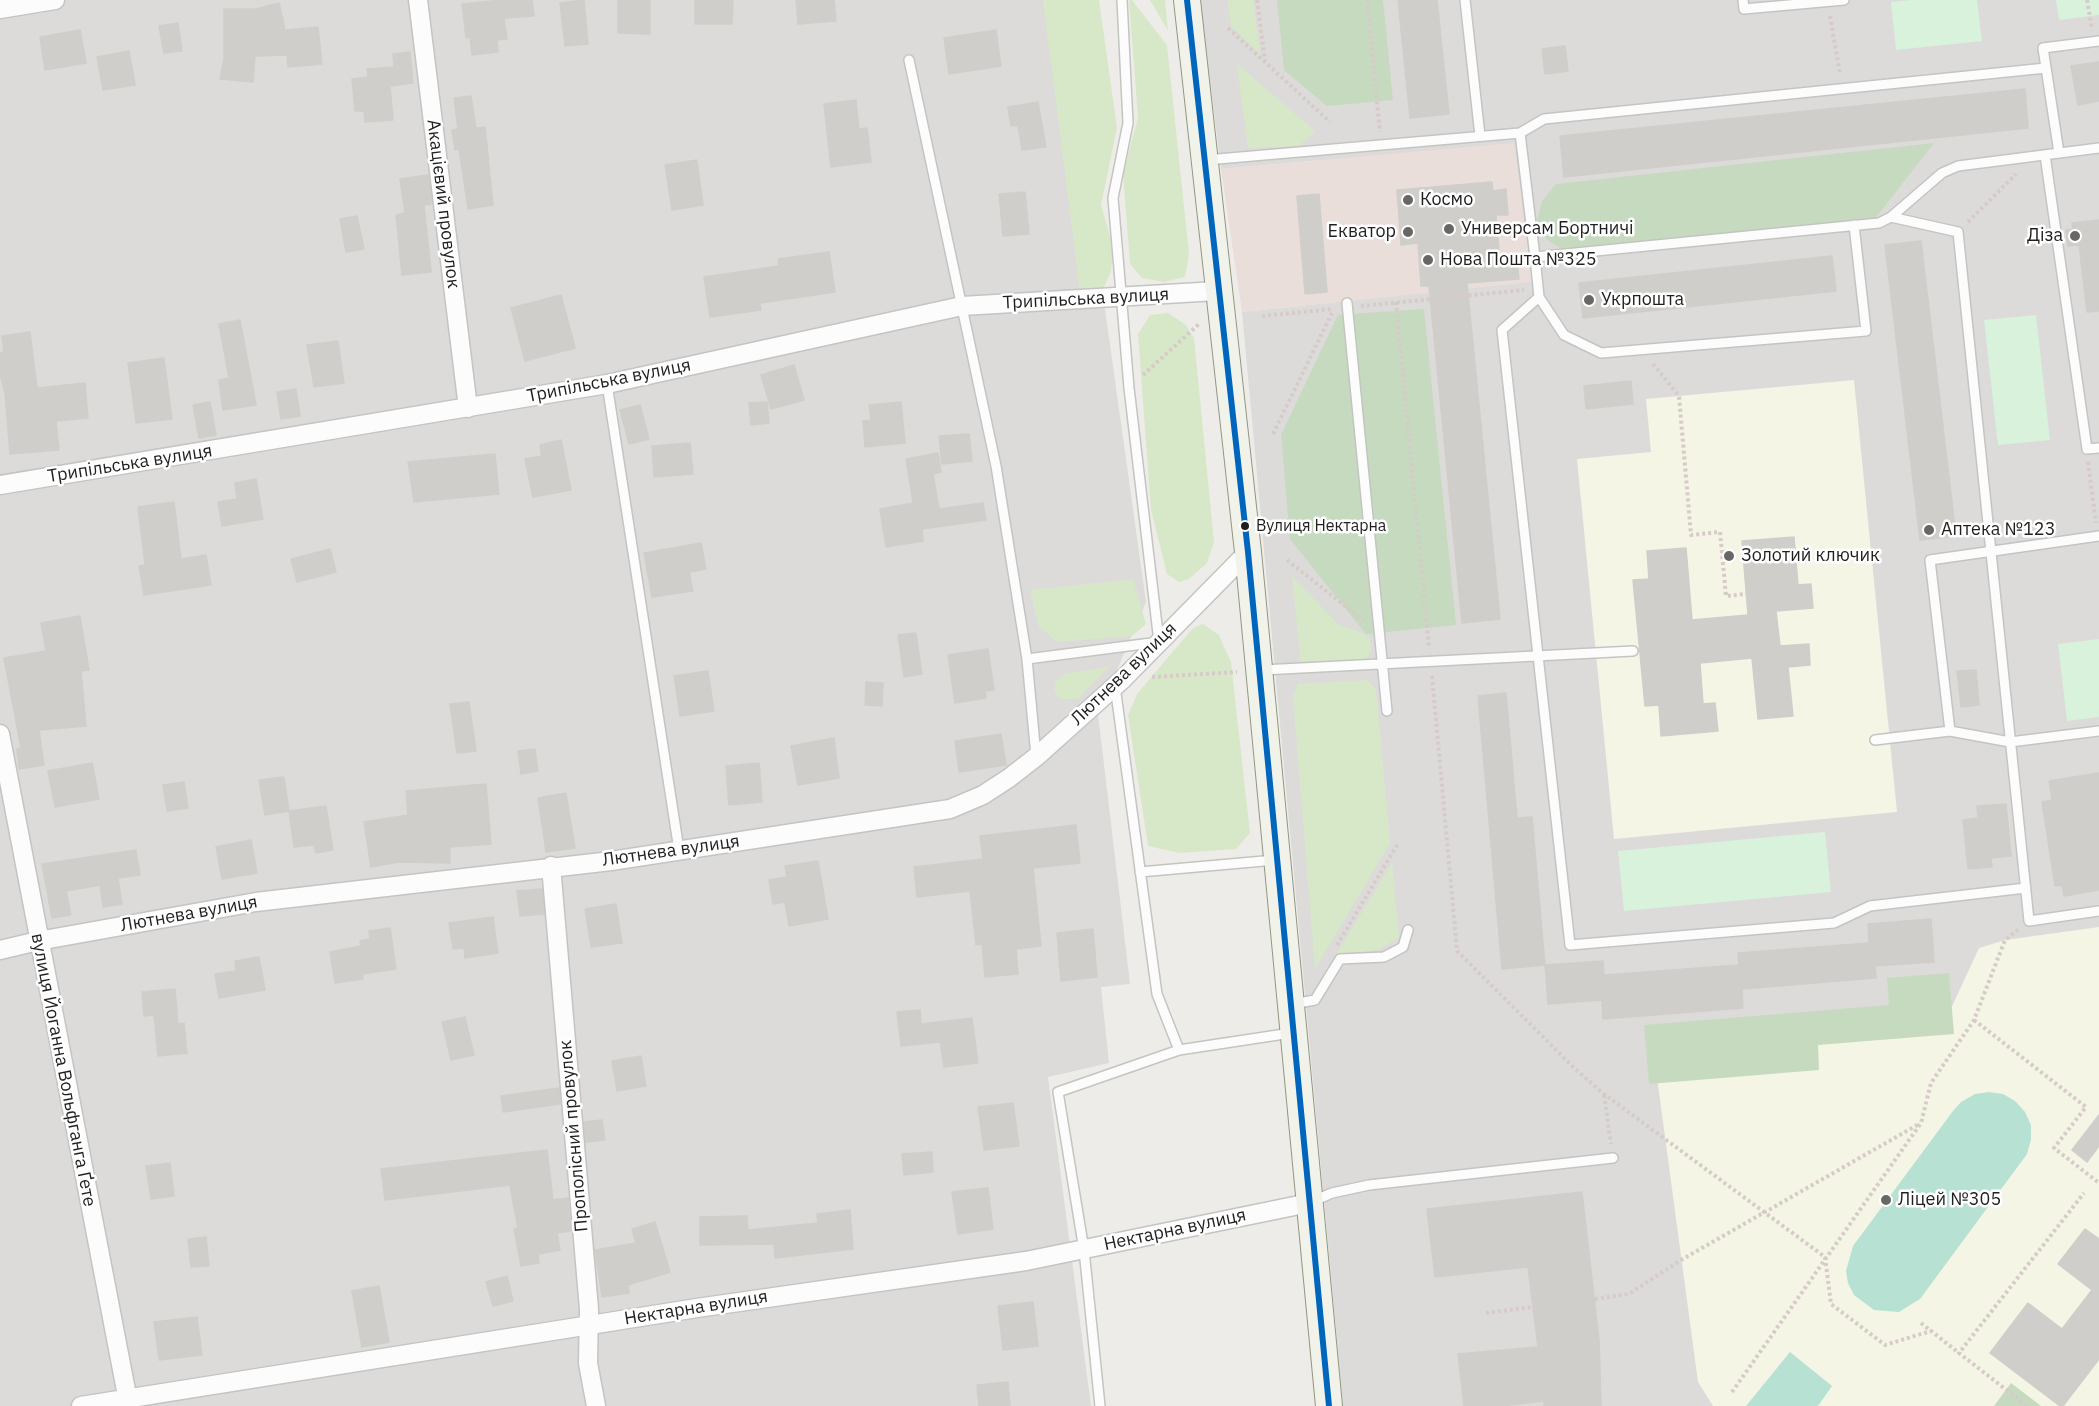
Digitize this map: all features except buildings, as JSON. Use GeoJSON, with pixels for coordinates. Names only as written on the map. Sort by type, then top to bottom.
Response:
{"type":"FeatureCollection","features":[{"type":"Feature","properties":{"kind":"main road"},"geometry":{"type":"LineString","coordinates":[[1187,0],[1217,291],[1248,552],[1329,1406]]}},
{"type":"Feature","properties":{"kind":"street"},"geometry":{"type":"LineString","coordinates":[[0,9],[55,0]]}},
{"type":"Feature","properties":{"kind":"street","name":"Акацієвий провулок"},"geometry":{"type":"LineString","coordinates":[[418,0],[468,408]]}},
{"type":"Feature","properties":{"kind":"street","name":"Трипільська вулиця"},"geometry":{"type":"LineString","coordinates":[[0,485],[608,384],[962,306],[1217,291]]}},
{"type":"Feature","properties":{"kind":"street","name":"Лютнева вулиця"},"geometry":{"type":"LineString","coordinates":[[0,950],[38,941],[256,902],[551,866],[611,861],[950,809],[983,795],[1036,757],[1119,683],[1248,552]]}},
{"type":"Feature","properties":{"kind":"street","name":"вулиця Йоганна Вольфганга Ґете"},"geometry":{"type":"LineString","coordinates":[[0,734],[128,1402]]}},
{"type":"Feature","properties":{"kind":"street","name":"Прополісний провулок"},"geometry":{"type":"LineString","coordinates":[[551,866],[589,1309],[588,1363],[596,1406]]}},
{"type":"Feature","properties":{"kind":"street","name":"Нектарна вулиця"},"geometry":{"type":"LineString","coordinates":[[81,1406],[128,1402],[587,1325],[1026,1261],[1309,1203]]}},
{"type":"Feature","properties":{"kind":"lane"},"geometry":{"type":"LineString","coordinates":[[1027,659],[1159,642],[1129,387],[1113,198],[1128,123],[1122,0]]}},
{"type":"Feature","properties":{"kind":"lane"},"geometry":{"type":"LineString","coordinates":[[1465,0],[1480,136]]}},
{"type":"Feature","properties":{"kind":"lane"},"geometry":{"type":"LineString","coordinates":[[1743,0],[1744,9],[1844,0]]}},
{"type":"Feature","properties":{"kind":"lane"},"geometry":{"type":"LineString","coordinates":[[2059,153],[2043,48],[2099,41]]}},
{"type":"Feature","properties":{"kind":"lane"},"geometry":{"type":"LineString","coordinates":[[909,60],[996,466],[1027,659],[1036,757]]}},
{"type":"Feature","properties":{"kind":"lane"},"geometry":{"type":"LineString","coordinates":[[1204,161],[1520,133],[1544,119],[2046,68]]}},
{"type":"Feature","properties":{"kind":"lane"},"geometry":{"type":"LineString","coordinates":[[1520,133],[1539,292],[1564,335],[1600,353],[1866,332],[1854,225]]}},
{"type":"Feature","properties":{"kind":"lane"},"geometry":{"type":"LineString","coordinates":[[1535,257],[1879,223],[1891,217],[1949,169],[2099,148]]}},
{"type":"Feature","properties":{"kind":"lane"},"geometry":{"type":"LineString","coordinates":[[2045,154],[2087,449],[2099,448]]}},
{"type":"Feature","properties":{"kind":"lane"},"geometry":{"type":"LineString","coordinates":[[1891,217],[1958,232],[2029,921],[2099,911]]}},
{"type":"Feature","properties":{"kind":"lane"},"geometry":{"type":"LineString","coordinates":[[1539,292],[1502,330],[1536,656],[1570,945],[1834,923],[1870,906],[2026,888]]}},
{"type":"Feature","properties":{"kind":"lane"},"geometry":{"type":"LineString","coordinates":[[1348,305],[1387,711]]}},
{"type":"Feature","properties":{"kind":"lane"},"geometry":{"type":"LineString","coordinates":[[608,384],[679,850]]}},
{"type":"Feature","properties":{"kind":"lane"},"geometry":{"type":"LineString","coordinates":[[1950,731],[1930,560],[2098,537]]}},
{"type":"Feature","properties":{"kind":"lane"},"geometry":{"type":"LineString","coordinates":[[1259,671],[1633,651]]}},
{"type":"Feature","properties":{"kind":"lane"},"geometry":{"type":"LineString","coordinates":[[1119,683],[1140,872],[1157,994],[1179,1050]]}},
{"type":"Feature","properties":{"kind":"lane"},"geometry":{"type":"LineString","coordinates":[[1875,740],[1950,731],[2010,742],[2099,731]]}},
{"type":"Feature","properties":{"kind":"lane"},"geometry":{"type":"LineString","coordinates":[[1140,872],[1277,860]]}},
{"type":"Feature","properties":{"kind":"lane"},"geometry":{"type":"LineString","coordinates":[[1291,1005],[1315,1000],[1340,959],[1384,957],[1403,947],[1408,930]]}},
{"type":"Feature","properties":{"kind":"lane"},"geometry":{"type":"LineString","coordinates":[[1100,1406],[1084,1250],[1058,1092],[1179,1050],[1293,1033]]}},
{"type":"Feature","properties":{"kind":"lane"},"geometry":{"type":"LineString","coordinates":[[1309,1203],[1332,1193],[1370,1185],[1613,1158]]}},
{"type":"Feature","properties":{"kind":"path"},"geometry":{"type":"LineString","coordinates":[[1257,0],[1265,62]]}},
{"type":"Feature","properties":{"kind":"path"},"geometry":{"type":"LineString","coordinates":[[1367,0],[1381,145]]}},
{"type":"Feature","properties":{"kind":"path"},"geometry":{"type":"LineString","coordinates":[[2087,0],[2090,16]]}},
{"type":"Feature","properties":{"kind":"path"},"geometry":{"type":"LineString","coordinates":[[1828,2],[1843,89]]}},
{"type":"Feature","properties":{"kind":"path"},"geometry":{"type":"LineString","coordinates":[[1228,28],[1330,122]]}},
{"type":"Feature","properties":{"kind":"path"},"geometry":{"type":"LineString","coordinates":[[1958,232],[2033,156]]}},
{"type":"Feature","properties":{"kind":"path"},"geometry":{"type":"LineString","coordinates":[[1262,316],[1334,309],[1348,305],[1539,292]]}},
{"type":"Feature","properties":{"kind":"path"},"geometry":{"type":"LineString","coordinates":[[1396,302],[1457,951],[1574,1068],[1604,1094],[1825,1257],[1832,1304],[1885,1345],[1931,1331]]}},
{"type":"Feature","properties":{"kind":"path"},"geometry":{"type":"LineString","coordinates":[[1273,434],[1334,309]]}},
{"type":"Feature","properties":{"kind":"path"},"geometry":{"type":"LineString","coordinates":[[1129,387],[1202,321]]}},
{"type":"Feature","properties":{"kind":"path"},"geometry":{"type":"LineString","coordinates":[[1641,350],[1679,396],[1691,535],[1720,532],[1726,596],[1746,594]]}},
{"type":"Feature","properties":{"kind":"path"},"geometry":{"type":"LineString","coordinates":[[2087,449],[2098,537]]}},
{"type":"Feature","properties":{"kind":"path"},"geometry":{"type":"LineString","coordinates":[[1287,560],[1380,633]]}},
{"type":"Feature","properties":{"kind":"path"},"geometry":{"type":"LineString","coordinates":[[1119,683],[1259,671]]}},
{"type":"Feature","properties":{"kind":"path"},"geometry":{"type":"LineString","coordinates":[[1332,954],[1399,842]]}},
{"type":"Feature","properties":{"kind":"path"},"geometry":{"type":"LineString","coordinates":[[1732,1392],[1921,1123],[1931,1083],[1974,1020],[2005,940],[2029,921]]}},
{"type":"Feature","properties":{"kind":"path"},"geometry":{"type":"LineString","coordinates":[[1974,1020],[2086,1107],[2054,1148],[2099,1183]]}},
{"type":"Feature","properties":{"kind":"path"},"geometry":{"type":"LineString","coordinates":[[1604,1094],[1613,1158]]}},
{"type":"Feature","properties":{"kind":"path"},"geometry":{"type":"LineString","coordinates":[[1595,1299],[1629,1294],[1681,1260],[1921,1123]]}},
{"type":"Feature","properties":{"kind":"path"},"geometry":{"type":"LineString","coordinates":[[1959,1353],[2084,1193]]}},
{"type":"Feature","properties":{"kind":"path"},"geometry":{"type":"LineString","coordinates":[[1486,1313],[1533,1307]]}},
{"type":"Feature","properties":{"kind":"path"},"geometry":{"type":"LineString","coordinates":[[1921,1323],[2026,1406]]}},
{"type":"Feature","properties":{"kind":"shaded area"},"geometry":{"type":"Polygon","coordinates":[[[0,0],[1072,0],[1105,309],[1146,602],[1098,714],[1130,984],[1101,987],[1109,1063],[1048,1077],[1091,1406],[0,1406],[0,0]]]}},
{"type":"Feature","properties":{"kind":"shaded area"},"geometry":{"type":"Polygon","coordinates":[[[1200,0],[2099,0],[2099,1406],[1343,1406],[1242,312],[1337,302],[1323,160],[1221,169],[1200,0]]]}},
{"type":"Feature","properties":{"kind":"shaded area"},"geometry":{"type":"Polygon","coordinates":[[[1514,143],[1532,282],[1242,312],[1221,169],[1514,143]]]}},
{"type":"Feature","properties":{"kind":"shaded area","name":"Золотий ключик"},"geometry":{"type":"Polygon","coordinates":[[[1854,380],[1897,812],[1614,839],[1577,459],[1651,452],[1646,399],[1854,380]]]}},
{"type":"Feature","properties":{"kind":"shaded area","name":"Ліцей №305"},"geometry":{"type":"Polygon","coordinates":[[[2099,927],[2099,1406],[1713,1406],[1698,1382],[1652,1040],[1948,1015],[1979,948],[2005,940],[2099,927]]]}},
{"type":"Feature","properties":{"kind":"green space"},"geometry":{"type":"Polygon","coordinates":[[[1043,0],[1099,0],[1117,128],[1101,205],[1113,247],[1111,272],[1104,287],[1080,291],[1043,0]]]}},
{"type":"Feature","properties":{"kind":"green space"},"geometry":{"type":"Polygon","coordinates":[[[1129,0],[1132,0],[1167,45],[1189,254],[1185,277],[1164,282],[1142,278],[1130,264],[1123,174],[1138,118],[1129,0]]]}},
{"type":"Feature","properties":{"kind":"green space"},"geometry":{"type":"Polygon","coordinates":[[[1150,0],[1165,0],[1168,31],[1150,0]]]}},
{"type":"Feature","properties":{"kind":"green space"},"geometry":{"type":"Polygon","coordinates":[[[1228,0],[1253,0],[1260,54],[1231,26],[1228,0]]]}},
{"type":"Feature","properties":{"kind":"green space"},"geometry":{"type":"Polygon","coordinates":[[[1277,0],[1383,0],[1393,100],[1327,106],[1284,70],[1277,0]]]}},
{"type":"Feature","properties":{"kind":"green space"},"geometry":{"type":"Polygon","coordinates":[[[1977,0],[1982,41],[1896,50],[1891,2],[1977,0]]]}},
{"type":"Feature","properties":{"kind":"green space"},"geometry":{"type":"Polygon","coordinates":[[[2056,0],[2099,0],[2099,15],[2059,20],[2056,0]]]}},
{"type":"Feature","properties":{"kind":"green space"},"geometry":{"type":"Polygon","coordinates":[[[1237,64],[1315,131],[1299,146],[1248,148],[1237,64]]]}},
{"type":"Feature","properties":{"kind":"green space"},"geometry":{"type":"Polygon","coordinates":[[[1934,143],[1874,220],[1562,249],[1546,239],[1537,222],[1542,201],[1556,184],[1934,143]]]}},
{"type":"Feature","properties":{"kind":"green space"},"geometry":{"type":"Polygon","coordinates":[[[1424,309],[1456,625],[1366,634],[1290,539],[1281,435],[1338,315],[1424,309]]]}},
{"type":"Feature","properties":{"kind":"green space"},"geometry":{"type":"Polygon","coordinates":[[[1168,313],[1186,325],[1194,338],[1214,542],[1207,563],[1189,579],[1179,582],[1167,574],[1151,510],[1138,334],[1150,315],[1168,313]]]}},
{"type":"Feature","properties":{"kind":"green space"},"geometry":{"type":"Polygon","coordinates":[[[2036,315],[2050,440],[1998,445],[1984,320],[2036,315]]]}},
{"type":"Feature","properties":{"kind":"green space"},"geometry":{"type":"Polygon","coordinates":[[[1292,576],[1339,625],[1361,632],[1370,638],[1371,651],[1365,661],[1301,663],[1292,576]]]}},
{"type":"Feature","properties":{"kind":"green space"},"geometry":{"type":"Polygon","coordinates":[[[1133,579],[1146,624],[1132,636],[1057,642],[1039,627],[1030,590],[1133,579]]]}},
{"type":"Feature","properties":{"kind":"green space"},"geometry":{"type":"Polygon","coordinates":[[[1203,624],[1219,635],[1231,662],[1250,833],[1236,849],[1179,853],[1148,846],[1128,715],[1137,694],[1193,628],[1203,624]]]}},
{"type":"Feature","properties":{"kind":"green space"},"geometry":{"type":"Polygon","coordinates":[[[2099,639],[2099,717],[2067,721],[2058,644],[2099,639]]]}},
{"type":"Feature","properties":{"kind":"green space"},"geometry":{"type":"Polygon","coordinates":[[[1109,667],[1078,699],[1060,699],[1054,691],[1056,681],[1065,674],[1109,667]]]}},
{"type":"Feature","properties":{"kind":"green space"},"geometry":{"type":"Polygon","coordinates":[[[1367,680],[1376,689],[1390,843],[1315,969],[1293,696],[1298,684],[1367,680]]]}},
{"type":"Feature","properties":{"kind":"green space"},"geometry":{"type":"Polygon","coordinates":[[[1825,832],[1831,892],[1624,911],[1618,851],[1825,832]]]}},
{"type":"Feature","properties":{"kind":"green space"},"geometry":{"type":"Polygon","coordinates":[[[1392,863],[1399,938],[1377,950],[1336,955],[1392,863]]]}},
{"type":"Feature","properties":{"kind":"green space"},"geometry":{"type":"Polygon","coordinates":[[[1949,973],[1954,1034],[1818,1045],[1819,1070],[1649,1084],[1644,1025],[1889,1005],[1887,978],[1949,973]]]}},
{"type":"Feature","properties":{"kind":"green space"},"geometry":{"type":"Polygon","coordinates":[[[1989,1092],[2003,1094],[2015,1101],[2025,1112],[2031,1125],[2031,1140],[2027,1154],[1920,1299],[1899,1312],[1874,1310],[1854,1295],[1848,1283],[1846,1271],[1853,1246],[1953,1111],[1961,1102],[1975,1094],[1989,1092]]]}},
{"type":"Feature","properties":{"kind":"green space"},"geometry":{"type":"Polygon","coordinates":[[[1790,1352],[1832,1386],[1818,1406],[1746,1406],[1790,1352]]]}},
{"type":"Feature","properties":{"kind":"green space"},"geometry":{"type":"Polygon","coordinates":[[[2011,1383],[2041,1406],[1994,1406],[2011,1383]]]}},
{"type":"Feature","properties":{"kind":"transit line"},"geometry":{"type":"LineString","coordinates":[[1187,0],[1248,552],[1329,1406]]}},
{"type":"Feature","properties":{"kind":"place","name":"Космо"},"geometry":{"type":"Point","coordinates":[1408,200]}},
{"type":"Feature","properties":{"kind":"place","name":"Универсам Бортничі"},"geometry":{"type":"Point","coordinates":[1449,229]}},
{"type":"Feature","properties":{"kind":"place","name":"Екватор"},"geometry":{"type":"Point","coordinates":[1408,232]}},
{"type":"Feature","properties":{"kind":"place","name":"Діза"},"geometry":{"type":"Point","coordinates":[2075,236]}},
{"type":"Feature","properties":{"kind":"place","name":"Нова Пошта №325"},"geometry":{"type":"Point","coordinates":[1428,260]}},
{"type":"Feature","properties":{"kind":"place","name":"Укрпошта"},"geometry":{"type":"Point","coordinates":[1589,300]}},
{"type":"Feature","properties":{"kind":"place","name":"Вулиця Нектарна"},"geometry":{"type":"Point","coordinates":[1245,526]}},
{"type":"Feature","properties":{"kind":"place","name":"Аптека №123"},"geometry":{"type":"Point","coordinates":[1929,530]}},
{"type":"Feature","properties":{"kind":"place","name":"Золотий ключик"},"geometry":{"type":"Point","coordinates":[1729,556]}},
{"type":"Feature","properties":{"kind":"place","name":"Ліцей №305"},"geometry":{"type":"Point","coordinates":[1886,1200]}}]}
